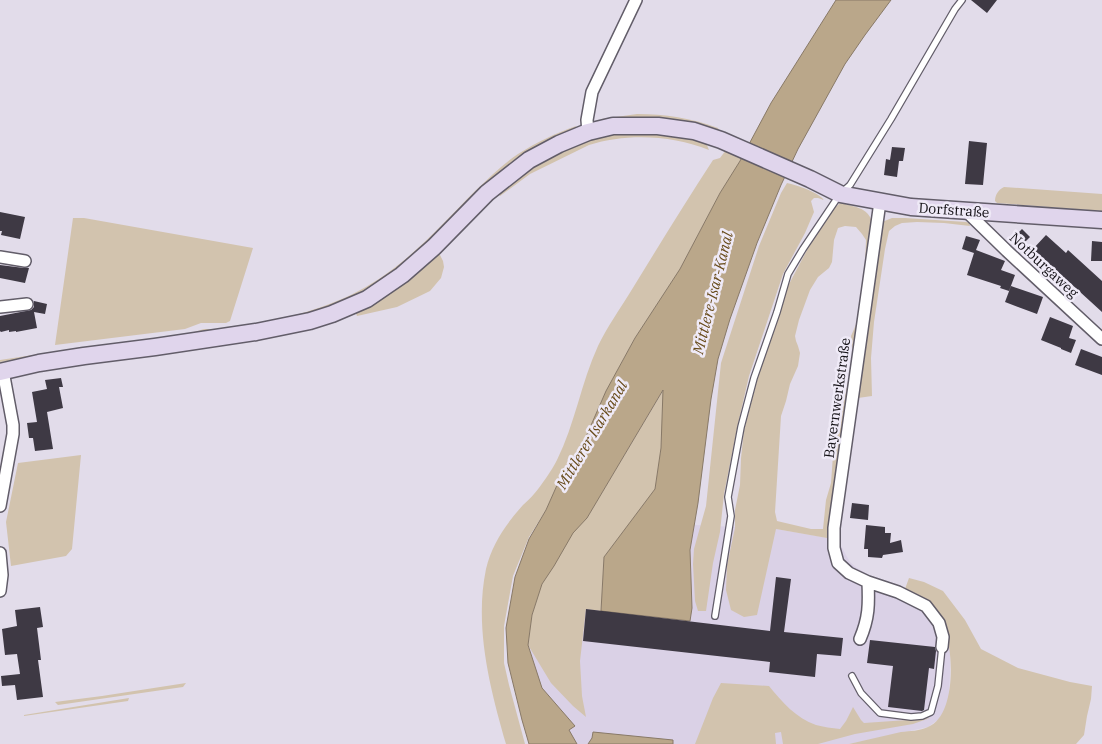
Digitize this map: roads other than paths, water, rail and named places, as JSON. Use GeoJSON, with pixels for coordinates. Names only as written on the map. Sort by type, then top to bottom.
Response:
{"type":"FeatureCollection","features":[{"type":"Feature","properties":{"kind":"street"},"geometry":{"type":"LineString","coordinates":[[588,132],[586,120],[592,92],[636,0]]}},
{"type":"Feature","properties":{"kind":"street","name":"Dorfstraße"},"geometry":{"type":"LineString","coordinates":[[1,369],[256,332],[310,321],[332,314],[367,299],[402,275],[434,247],[487,193],[529,160],[546,150],[588,132],[613,126],[658,126],[694,131],[731,144],[840,194],[880,202],[967,212],[1102,220]]}},
{"type":"Feature","properties":{"kind":"street","name":"Bayernwerkstraße"},"geometry":{"type":"LineString","coordinates":[[880,202],[834,528],[834,548],[838,563],[849,573],[868,582],[898,592],[926,606],[939,623],[943,637],[942,647]]}},
{"type":"Feature","properties":{"kind":"street","name":"Notburgaweg"},"geometry":{"type":"LineString","coordinates":[[967,212],[1102,339]]}},
{"type":"Feature","properties":{"kind":"street"},"geometry":{"type":"LineString","coordinates":[[0,257],[26,261]]}},
{"type":"Feature","properties":{"kind":"street"},"geometry":{"type":"LineString","coordinates":[[0,307],[27,304]]}},
{"type":"Feature","properties":{"kind":"street"},"geometry":{"type":"LineString","coordinates":[[0,506],[2,479],[13,434],[13,425],[4,394],[1,369]]}},
{"type":"Feature","properties":{"kind":"street"},"geometry":{"type":"LineString","coordinates":[[0,553],[2,575],[0,592]]}},
{"type":"Feature","properties":{"kind":"street"},"geometry":{"type":"LineString","coordinates":[[860,639],[867,617],[869,602],[868,582]]}},
{"type":"Feature","properties":{"kind":"lane"},"geometry":{"type":"LineString","coordinates":[[715,616],[731,516],[728,497],[741,426],[754,378],[788,274],[802,249],[840,194],[850,185],[962,0]]}},
{"type":"Feature","properties":{"kind":"lane"},"geometry":{"type":"LineString","coordinates":[[852,676],[861,693],[880,713],[911,717],[922,716],[931,712],[938,686],[942,647]]}},
{"type":"Feature","properties":{"kind":"water"},"geometry":{"type":"Polygon","coordinates":[[[836,0],[891,0],[845,64],[798,149],[757,243],[730,319],[718,359],[711,399],[690,550],[692,608],[690,621],[601,611],[604,557],[655,489],[661,448],[663,390],[587,518],[573,533],[542,584],[532,615],[528,645],[542,688],[575,726],[569,730],[577,744],[529,744],[508,663],[506,628],[515,577],[529,539],[546,510],[558,483],[585,439],[606,391],[635,338],[680,269],[771,103],[836,0]]]}},
{"type":"Feature","properties":{"kind":"water"},"geometry":{"type":"Polygon","coordinates":[[[593,732],[673,740],[673,744],[588,744],[593,732]]]}},
{"type":"Feature","properties":{"kind":"water label","name":"Mittlere-Isar-Kanal"},"geometry":{"type":"Point","coordinates":[713,293]}},
{"type":"Feature","properties":{"kind":"water label","name":"Mittlerer Isarkanal"},"geometry":{"type":"Point","coordinates":[592,435]}}]}
